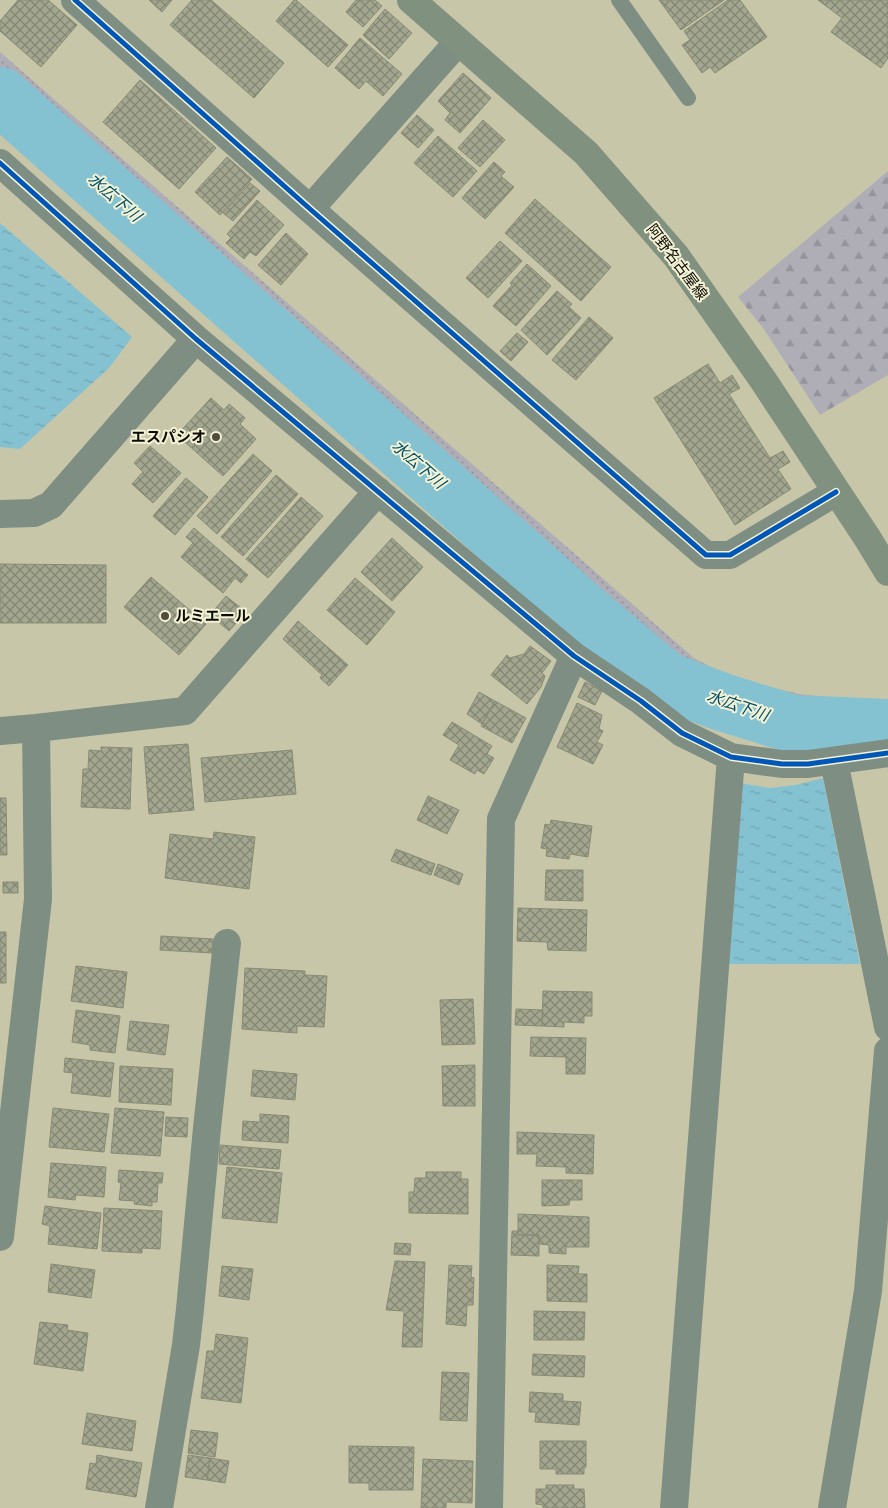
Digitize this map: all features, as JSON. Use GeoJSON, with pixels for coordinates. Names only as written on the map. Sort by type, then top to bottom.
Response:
{"type":"FeatureCollection","features":[{"type":"Feature","properties":{"kind":"main road","name":"阿野名古屋線"},"geometry":{"type":"LineString","coordinates":[[411,0],[586,153],[676,256],[763,380],[836,492],[878,540],[888,572]]}},
{"type":"Feature","properties":{"kind":"street"},"geometry":{"type":"LineString","coordinates":[[75,0],[310,209],[706,555],[730,554],[836,492]]}},
{"type":"Feature","properties":{"kind":"street"},"geometry":{"type":"LineString","coordinates":[[310,209],[458,42]]}},
{"type":"Feature","properties":{"kind":"street"},"geometry":{"type":"LineString","coordinates":[[0,164],[196,339],[574,656],[682,733],[731,758],[782,764],[834,761],[888,753]]}},
{"type":"Feature","properties":{"kind":"street"},"geometry":{"type":"LineString","coordinates":[[0,514],[34,513],[52,504],[196,339]]}},
{"type":"Feature","properties":{"kind":"street"},"geometry":{"type":"LineString","coordinates":[[0,731],[185,710],[378,491]]}},
{"type":"Feature","properties":{"kind":"street"},"geometry":{"type":"LineString","coordinates":[[489,1508],[501,819],[574,656]]}},
{"type":"Feature","properties":{"kind":"street"},"geometry":{"type":"LineString","coordinates":[[0,1237],[38,899],[36,728]]}},
{"type":"Feature","properties":{"kind":"street"},"geometry":{"type":"LineString","coordinates":[[674,1508],[731,758]]}},
{"type":"Feature","properties":{"kind":"street"},"geometry":{"type":"LineString","coordinates":[[834,761],[888,1028]]}},
{"type":"Feature","properties":{"kind":"street"},"geometry":{"type":"LineString","coordinates":[[159,1508],[190,1308],[227,943]]}},
{"type":"Feature","properties":{"kind":"street"},"geometry":{"type":"LineString","coordinates":[[832,1508],[868,1291],[888,1051]]}},
{"type":"Feature","properties":{"kind":"lane"},"geometry":{"type":"LineString","coordinates":[[619,0],[688,98]]}},
{"type":"Feature","properties":{"kind":"green space"},"geometry":{"type":"Polygon","coordinates":[[[0,52],[694,658],[736,680],[800,694],[842,699],[888,701],[888,721],[809,714],[758,705],[707,690],[682,680],[653,661],[0,86],[0,52]]]}},
{"type":"Feature","properties":{"kind":"green space"},"geometry":{"type":"Polygon","coordinates":[[[888,171],[888,375],[820,415],[763,328],[738,297],[888,171]]]}},
{"type":"Feature","properties":{"kind":"water"},"geometry":{"type":"Polygon","coordinates":[[[0,223],[132,337],[109,368],[20,449],[0,447],[0,223]]]}},
{"type":"Feature","properties":{"kind":"water"},"geometry":{"type":"Polygon","coordinates":[[[823,778],[860,964],[727,964],[740,783],[770,788],[796,785],[823,778]]]}},
{"type":"Feature","properties":{"kind":"building"},"geometry":{"type":"Polygon","coordinates":[[[18,0],[48,0],[77,25],[41,67],[0,31],[0,21],[18,0]]]}},
{"type":"Feature","properties":{"kind":"building"},"geometry":{"type":"Polygon","coordinates":[[[149,0],[172,0],[162,12],[149,0]]]}},
{"type":"Feature","properties":{"kind":"building"},"geometry":{"type":"Polygon","coordinates":[[[192,0],[211,0],[284,63],[254,98],[170,25],[192,0]]]}},
{"type":"Feature","properties":{"kind":"building"},"geometry":{"type":"Polygon","coordinates":[[[294,0],[348,45],[328,67],[276,21],[294,0]]]}},
{"type":"Feature","properties":{"kind":"building"},"geometry":{"type":"Polygon","coordinates":[[[356,0],[375,0],[382,6],[363,27],[346,12],[356,0]]]}},
{"type":"Feature","properties":{"kind":"building"},"geometry":{"type":"Polygon","coordinates":[[[659,0],[724,0],[681,30],[659,0]]]}},
{"type":"Feature","properties":{"kind":"building"},"geometry":{"type":"Polygon","coordinates":[[[728,0],[740,0],[767,37],[715,73],[710,67],[702,73],[682,45],[690,40],[684,31],[728,0]]]}},
{"type":"Feature","properties":{"kind":"building"},"geometry":{"type":"Polygon","coordinates":[[[818,0],[888,0],[888,58],[881,68],[831,32],[842,18],[818,0]]]}},
{"type":"Feature","properties":{"kind":"building"},"geometry":{"type":"Polygon","coordinates":[[[385,9],[412,33],[389,59],[363,35],[385,9]]]}},
{"type":"Feature","properties":{"kind":"building"},"geometry":{"type":"Polygon","coordinates":[[[360,38],[402,74],[383,96],[366,81],[359,89],[335,68],[360,38]]]}},
{"type":"Feature","properties":{"kind":"building"},"geometry":{"type":"Polygon","coordinates":[[[463,73],[491,98],[460,133],[445,120],[450,113],[438,101],[463,73]]]}},
{"type":"Feature","properties":{"kind":"building"},"geometry":{"type":"Polygon","coordinates":[[[140,80],[216,148],[179,189],[103,122],[140,80]]]}},
{"type":"Feature","properties":{"kind":"building"},"geometry":{"type":"Polygon","coordinates":[[[417,115],[434,130],[418,148],[401,133],[417,115]]]}},
{"type":"Feature","properties":{"kind":"building"},"geometry":{"type":"Polygon","coordinates":[[[483,120],[505,140],[480,167],[458,148],[483,120]]]}},
{"type":"Feature","properties":{"kind":"building"},"geometry":{"type":"Polygon","coordinates":[[[438,136],[477,171],[453,197],[414,163],[438,136]]]}},
{"type":"Feature","properties":{"kind":"building"},"geometry":{"type":"Polygon","coordinates":[[[227,157],[252,179],[220,215],[195,192],[227,157]]]}},
{"type":"Feature","properties":{"kind":"building"},"geometry":{"type":"Polygon","coordinates":[[[494,162],[505,172],[501,176],[514,187],[485,219],[462,198],[494,162]]]}},
{"type":"Feature","properties":{"kind":"building"},"geometry":{"type":"Polygon","coordinates":[[[250,183],[260,191],[233,221],[223,213],[250,183]]]}},
{"type":"Feature","properties":{"kind":"building"},"geometry":{"type":"Polygon","coordinates":[[[535,199],[611,267],[581,301],[505,233],[535,199]]]}},
{"type":"Feature","properties":{"kind":"building"},"geometry":{"type":"Polygon","coordinates":[[[257,200],[284,225],[256,256],[250,252],[244,259],[226,243],[231,238],[227,234],[257,200]]]}},
{"type":"Feature","properties":{"kind":"building"},"geometry":{"type":"Polygon","coordinates":[[[286,233],[308,254],[281,285],[258,265],[286,233]]]}},
{"type":"Feature","properties":{"kind":"building"},"geometry":{"type":"Polygon","coordinates":[[[500,241],[522,261],[488,298],[466,278],[500,241]]]}},
{"type":"Feature","properties":{"kind":"building"},"geometry":{"type":"Polygon","coordinates":[[[527,264],[551,286],[516,326],[493,306],[512,285],[510,283],[527,264]]]}},
{"type":"Feature","properties":{"kind":"building"},"geometry":{"type":"Polygon","coordinates":[[[557,291],[572,304],[569,307],[581,318],[547,355],[521,330],[557,291]]]}},
{"type":"Feature","properties":{"kind":"building"},"geometry":{"type":"Polygon","coordinates":[[[589,317],[613,338],[576,380],[552,360],[589,317]]]}},
{"type":"Feature","properties":{"kind":"building"},"geometry":{"type":"Polygon","coordinates":[[[517,333],[528,342],[511,361],[500,351],[517,333]]]}},
{"type":"Feature","properties":{"kind":"building"},"geometry":{"type":"Polygon","coordinates":[[[708,364],[720,383],[732,375],[740,388],[729,394],[770,458],[783,451],[790,462],[778,469],[791,489],[735,525],[654,398],[708,364]]]}},
{"type":"Feature","properties":{"kind":"building","name":"エスパシオ"},"geometry":{"type":"Polygon","coordinates":[[[211,398],[224,410],[229,404],[245,418],[240,424],[256,439],[223,476],[177,435],[211,398]]]}},
{"type":"Feature","properties":{"kind":"building"},"geometry":{"type":"Polygon","coordinates":[[[150,446],[181,473],[153,503],[132,484],[143,472],[134,463],[150,446]]]}},
{"type":"Feature","properties":{"kind":"building"},"geometry":{"type":"Polygon","coordinates":[[[253,454],[272,471],[217,534],[197,516],[253,454]]]}},
{"type":"Feature","properties":{"kind":"building"},"geometry":{"type":"Polygon","coordinates":[[[276,475],[298,494],[243,556],[221,537],[276,475]]]}},
{"type":"Feature","properties":{"kind":"building"},"geometry":{"type":"Polygon","coordinates":[[[186,478],[208,497],[175,535],[153,516],[186,478]]]}},
{"type":"Feature","properties":{"kind":"building"},"geometry":{"type":"Polygon","coordinates":[[[301,497],[323,516],[268,578],[246,559],[301,497]]]}},
{"type":"Feature","properties":{"kind":"building"},"geometry":{"type":"Polygon","coordinates":[[[194,528],[248,575],[241,583],[235,578],[223,593],[181,557],[193,543],[186,537],[194,528]]]}},
{"type":"Feature","properties":{"kind":"building"},"geometry":{"type":"Polygon","coordinates":[[[392,538],[423,567],[392,601],[361,572],[392,538]]]}},
{"type":"Feature","properties":{"kind":"building"},"geometry":{"type":"Polygon","coordinates":[[[0,564],[106,565],[106,623],[0,623],[0,564]]]}},
{"type":"Feature","properties":{"kind":"building","name":"ルミエール"},"geometry":{"type":"Polygon","coordinates":[[[151,577],[206,624],[179,655],[124,607],[151,577]]]}},
{"type":"Feature","properties":{"kind":"building"},"geometry":{"type":"Polygon","coordinates":[[[355,578],[395,612],[367,645],[327,610],[355,578]]]}},
{"type":"Feature","properties":{"kind":"building"},"geometry":{"type":"Polygon","coordinates":[[[226,596],[246,612],[229,631],[210,615],[226,596]]]}},
{"type":"Feature","properties":{"kind":"building"},"geometry":{"type":"Polygon","coordinates":[[[298,621],[348,665],[329,686],[320,678],[322,675],[283,639],[298,621]]]}},
{"type":"Feature","properties":{"kind":"building"},"geometry":{"type":"Polygon","coordinates":[[[530,646],[551,661],[542,673],[545,676],[541,687],[527,704],[491,675],[507,655],[510,658],[524,654],[530,646]]]}},
{"type":"Feature","properties":{"kind":"building"},"geometry":{"type":"Polygon","coordinates":[[[585,682],[602,691],[595,705],[578,697],[585,682]]]}},
{"type":"Feature","properties":{"kind":"building"},"geometry":{"type":"Polygon","coordinates":[[[479,692],[495,701],[482,724],[467,714],[479,692]]]}},
{"type":"Feature","properties":{"kind":"building"},"geometry":{"type":"Polygon","coordinates":[[[495,701],[526,718],[512,743],[481,726],[495,701]]]}},
{"type":"Feature","properties":{"kind":"building"},"geometry":{"type":"Polygon","coordinates":[[[577,703],[602,715],[599,729],[603,731],[597,742],[603,745],[593,764],[557,747],[577,703]]]}},
{"type":"Feature","properties":{"kind":"building"},"geometry":{"type":"Polygon","coordinates":[[[452,722],[492,746],[487,754],[494,758],[484,774],[477,770],[475,774],[450,760],[459,745],[443,735],[452,722]]]}},
{"type":"Feature","properties":{"kind":"building"},"geometry":{"type":"Polygon","coordinates":[[[188,744],[194,810],[149,814],[144,747],[188,744]]]}},
{"type":"Feature","properties":{"kind":"building"},"geometry":{"type":"Polygon","coordinates":[[[101,747],[132,748],[130,809],[81,807],[83,769],[88,769],[89,750],[101,751],[101,747]]]}},
{"type":"Feature","properties":{"kind":"building"},"geometry":{"type":"Polygon","coordinates":[[[292,750],[296,794],[205,802],[201,758],[292,750]]]}},
{"type":"Feature","properties":{"kind":"building"},"geometry":{"type":"Polygon","coordinates":[[[428,796],[459,810],[447,834],[417,820],[428,796]]]}},
{"type":"Feature","properties":{"kind":"building"},"geometry":{"type":"Polygon","coordinates":[[[0,798],[6,798],[7,855],[0,855],[0,798]]]}},
{"type":"Feature","properties":{"kind":"building"},"geometry":{"type":"Polygon","coordinates":[[[551,820],[592,826],[588,857],[570,854],[569,859],[546,856],[547,849],[541,848],[545,824],[550,825],[551,820]]]}},
{"type":"Feature","properties":{"kind":"building"},"geometry":{"type":"Polygon","coordinates":[[[214,832],[255,837],[249,889],[165,878],[170,834],[213,839],[214,832]]]}},
{"type":"Feature","properties":{"kind":"building"},"geometry":{"type":"Polygon","coordinates":[[[396,849],[435,864],[431,875],[391,861],[396,849]]]}},
{"type":"Feature","properties":{"kind":"building"},"geometry":{"type":"Polygon","coordinates":[[[438,864],[463,874],[459,885],[434,875],[438,864]]]}},
{"type":"Feature","properties":{"kind":"building"},"geometry":{"type":"Polygon","coordinates":[[[546,870],[583,870],[583,901],[545,900],[546,870]]]}},
{"type":"Feature","properties":{"kind":"building"},"geometry":{"type":"Polygon","coordinates":[[[3,882],[18,882],[18,893],[3,893],[3,882]]]}},
{"type":"Feature","properties":{"kind":"building"},"geometry":{"type":"Polygon","coordinates":[[[518,908],[587,910],[586,951],[548,950],[547,942],[517,941],[518,908]]]}},
{"type":"Feature","properties":{"kind":"building"},"geometry":{"type":"Polygon","coordinates":[[[0,932],[6,932],[6,983],[0,983],[0,932]]]}},
{"type":"Feature","properties":{"kind":"building"},"geometry":{"type":"Polygon","coordinates":[[[161,936],[213,939],[212,953],[160,950],[161,936]]]}},
{"type":"Feature","properties":{"kind":"building"},"geometry":{"type":"Polygon","coordinates":[[[76,966],[127,972],[123,1008],[71,1001],[76,966]]]}},
{"type":"Feature","properties":{"kind":"building"},"geometry":{"type":"Polygon","coordinates":[[[245,968],[305,971],[305,975],[327,976],[324,1027],[297,1026],[297,1033],[242,1029],[245,968]]]}},
{"type":"Feature","properties":{"kind":"building"},"geometry":{"type":"Polygon","coordinates":[[[543,991],[592,992],[592,1016],[584,1016],[584,1023],[564,1022],[564,1027],[542,1026],[543,991]]]}},
{"type":"Feature","properties":{"kind":"building"},"geometry":{"type":"Polygon","coordinates":[[[473,999],[475,1044],[442,1045],[440,1000],[473,999]]]}},
{"type":"Feature","properties":{"kind":"building"},"geometry":{"type":"Polygon","coordinates":[[[516,1009],[543,1010],[542,1026],[515,1025],[516,1009]]]}},
{"type":"Feature","properties":{"kind":"building"},"geometry":{"type":"Polygon","coordinates":[[[76,1010],[120,1016],[115,1053],[90,1050],[90,1045],[72,1042],[76,1010]]]}},
{"type":"Feature","properties":{"kind":"building"},"geometry":{"type":"Polygon","coordinates":[[[130,1021],[169,1025],[165,1055],[127,1050],[130,1021]]]}},
{"type":"Feature","properties":{"kind":"building"},"geometry":{"type":"Polygon","coordinates":[[[531,1037],[586,1038],[585,1074],[566,1074],[566,1057],[530,1056],[531,1037]]]}},
{"type":"Feature","properties":{"kind":"building"},"geometry":{"type":"Polygon","coordinates":[[[65,1058],[114,1063],[110,1097],[71,1093],[73,1073],[64,1072],[65,1058]]]}},
{"type":"Feature","properties":{"kind":"building"},"geometry":{"type":"Polygon","coordinates":[[[475,1065],[475,1106],[443,1106],[442,1066],[475,1065]]]}},
{"type":"Feature","properties":{"kind":"building"},"geometry":{"type":"Polygon","coordinates":[[[120,1066],[173,1069],[171,1105],[119,1102],[120,1066]]]}},
{"type":"Feature","properties":{"kind":"building"},"geometry":{"type":"Polygon","coordinates":[[[253,1070],[297,1074],[295,1100],[251,1096],[253,1070]]]}},
{"type":"Feature","properties":{"kind":"building"},"geometry":{"type":"Polygon","coordinates":[[[53,1108],[109,1114],[104,1152],[49,1147],[53,1108]]]}},
{"type":"Feature","properties":{"kind":"building"},"geometry":{"type":"Polygon","coordinates":[[[115,1108],[164,1112],[160,1156],[111,1153],[115,1108]]]}},
{"type":"Feature","properties":{"kind":"building"},"geometry":{"type":"Polygon","coordinates":[[[260,1114],[289,1116],[288,1143],[242,1140],[243,1121],[260,1122],[260,1114]]]}},
{"type":"Feature","properties":{"kind":"building"},"geometry":{"type":"Polygon","coordinates":[[[166,1117],[188,1118],[187,1137],[165,1136],[166,1117]]]}},
{"type":"Feature","properties":{"kind":"building"},"geometry":{"type":"Polygon","coordinates":[[[517,1132],[594,1135],[593,1174],[566,1173],[566,1167],[536,1166],[537,1154],[517,1154],[517,1132]]]}},
{"type":"Feature","properties":{"kind":"building"},"geometry":{"type":"Polygon","coordinates":[[[220,1145],[281,1150],[279,1169],[219,1164],[220,1145]]]}},
{"type":"Feature","properties":{"kind":"building"},"geometry":{"type":"Polygon","coordinates":[[[51,1163],[106,1167],[104,1197],[76,1195],[75,1200],[48,1197],[51,1163]]]}},
{"type":"Feature","properties":{"kind":"building"},"geometry":{"type":"Polygon","coordinates":[[[227,1167],[282,1173],[277,1223],[222,1218],[227,1167]]]}},
{"type":"Feature","properties":{"kind":"building"},"geometry":{"type":"Polygon","coordinates":[[[119,1170],[163,1173],[162,1183],[158,1183],[157,1202],[152,1202],[152,1206],[134,1204],[135,1201],[119,1200],[121,1183],[118,1182],[119,1170]]]}},
{"type":"Feature","properties":{"kind":"building"},"geometry":{"type":"Polygon","coordinates":[[[426,1172],[461,1172],[461,1179],[468,1179],[468,1214],[409,1213],[409,1192],[414,1192],[415,1178],[426,1178],[426,1172]]]}},
{"type":"Feature","properties":{"kind":"building"},"geometry":{"type":"Polygon","coordinates":[[[542,1180],[582,1180],[582,1200],[570,1200],[569,1205],[542,1206],[542,1180]]]}},
{"type":"Feature","properties":{"kind":"building"},"geometry":{"type":"Polygon","coordinates":[[[45,1206],[101,1213],[97,1249],[48,1244],[50,1226],[42,1224],[45,1206]]]}},
{"type":"Feature","properties":{"kind":"building"},"geometry":{"type":"Polygon","coordinates":[[[104,1208],[162,1211],[160,1249],[142,1248],[142,1253],[102,1251],[104,1208]]]}},
{"type":"Feature","properties":{"kind":"building"},"geometry":{"type":"Polygon","coordinates":[[[518,1214],[589,1217],[589,1247],[566,1247],[566,1254],[549,1253],[549,1245],[539,1244],[539,1235],[518,1235],[518,1214]]]}},
{"type":"Feature","properties":{"kind":"building"},"geometry":{"type":"Polygon","coordinates":[[[512,1231],[518,1231],[518,1235],[539,1235],[539,1256],[511,1255],[512,1231]]]}},
{"type":"Feature","properties":{"kind":"building"},"geometry":{"type":"Polygon","coordinates":[[[395,1243],[411,1244],[410,1255],[394,1254],[395,1243]]]}},
{"type":"Feature","properties":{"kind":"building"},"geometry":{"type":"Polygon","coordinates":[[[395,1261],[425,1262],[422,1347],[402,1347],[404,1311],[386,1310],[395,1261]]]}},
{"type":"Feature","properties":{"kind":"building"},"geometry":{"type":"Polygon","coordinates":[[[51,1264],[95,1270],[91,1298],[48,1292],[51,1264]]]}},
{"type":"Feature","properties":{"kind":"building"},"geometry":{"type":"Polygon","coordinates":[[[449,1265],[472,1266],[471,1277],[474,1278],[473,1305],[467,1305],[466,1326],[446,1324],[449,1265]]]}},
{"type":"Feature","properties":{"kind":"building"},"geometry":{"type":"Polygon","coordinates":[[[547,1265],[579,1266],[578,1274],[587,1274],[587,1302],[547,1301],[547,1265]]]}},
{"type":"Feature","properties":{"kind":"building"},"geometry":{"type":"Polygon","coordinates":[[[222,1266],[253,1269],[249,1300],[219,1296],[222,1266]]]}},
{"type":"Feature","properties":{"kind":"building"},"geometry":{"type":"Polygon","coordinates":[[[534,1311],[585,1312],[584,1340],[534,1340],[534,1311]]]}},
{"type":"Feature","properties":{"kind":"building"},"geometry":{"type":"Polygon","coordinates":[[[40,1322],[68,1325],[67,1330],[88,1333],[83,1371],[34,1364],[40,1322]]]}},
{"type":"Feature","properties":{"kind":"building"},"geometry":{"type":"Polygon","coordinates":[[[216,1334],[248,1338],[241,1403],[201,1398],[207,1351],[214,1351],[216,1334]]]}},
{"type":"Feature","properties":{"kind":"building"},"geometry":{"type":"Polygon","coordinates":[[[533,1354],[585,1356],[584,1377],[532,1375],[533,1354]]]}},
{"type":"Feature","properties":{"kind":"building"},"geometry":{"type":"Polygon","coordinates":[[[442,1372],[469,1373],[467,1421],[440,1420],[442,1372]]]}},
{"type":"Feature","properties":{"kind":"building"},"geometry":{"type":"Polygon","coordinates":[[[530,1392],[563,1394],[563,1401],[581,1402],[579,1425],[535,1422],[536,1412],[529,1412],[530,1392]]]}},
{"type":"Feature","properties":{"kind":"building"},"geometry":{"type":"Polygon","coordinates":[[[87,1413],[136,1421],[132,1451],[82,1444],[87,1413]]]}},
{"type":"Feature","properties":{"kind":"building"},"geometry":{"type":"Polygon","coordinates":[[[191,1430],[218,1433],[215,1457],[188,1453],[191,1430]]]}},
{"type":"Feature","properties":{"kind":"building"},"geometry":{"type":"Polygon","coordinates":[[[540,1441],[586,1441],[586,1467],[584,1468],[584,1474],[556,1474],[556,1469],[540,1469],[540,1441]]]}},
{"type":"Feature","properties":{"kind":"building"},"geometry":{"type":"Polygon","coordinates":[[[349,1446],[414,1447],[413,1490],[369,1490],[369,1483],[349,1483],[349,1446]]]}},
{"type":"Feature","properties":{"kind":"building"},"geometry":{"type":"Polygon","coordinates":[[[97,1455],[142,1463],[136,1497],[86,1489],[90,1463],[96,1464],[97,1455]]]}},
{"type":"Feature","properties":{"kind":"building"},"geometry":{"type":"Polygon","coordinates":[[[188,1455],[210,1458],[207,1480],[185,1477],[188,1455]]]}},
{"type":"Feature","properties":{"kind":"building"},"geometry":{"type":"Polygon","coordinates":[[[210,1458],[229,1461],[225,1483],[207,1480],[210,1458]]]}},
{"type":"Feature","properties":{"kind":"building"},"geometry":{"type":"Polygon","coordinates":[[[423,1459],[473,1461],[472,1503],[446,1502],[446,1508],[421,1508],[423,1459]]]}},
{"type":"Feature","properties":{"kind":"building"},"geometry":{"type":"Polygon","coordinates":[[[546,1485],[574,1485],[574,1489],[584,1489],[585,1508],[543,1508],[543,1505],[536,1504],[536,1489],[546,1489],[546,1485]]]}},
{"type":"Feature","properties":{"kind":"waterway","name":"水広下川"},"geometry":{"type":"LineString","coordinates":[[0,96],[584,612],[666,681],[722,702],[793,724],[888,728]]}},
{"type":"Feature","properties":{"kind":"cycle path"},"geometry":{"type":"LineString","coordinates":[[75,0],[310,209],[706,555],[730,555],[836,492]]}},
{"type":"Feature","properties":{"kind":"cycle path"},"geometry":{"type":"LineString","coordinates":[[0,163],[196,339],[574,656],[641,701],[682,733],[731,757],[782,764],[808,764],[888,753]]}},
{"type":"Feature","properties":{"kind":"place","name":"エスパシオ"},"geometry":{"type":"Point","coordinates":[216,437]}},
{"type":"Feature","properties":{"kind":"place","name":"ルミエール"},"geometry":{"type":"Point","coordinates":[165,616]}}]}
